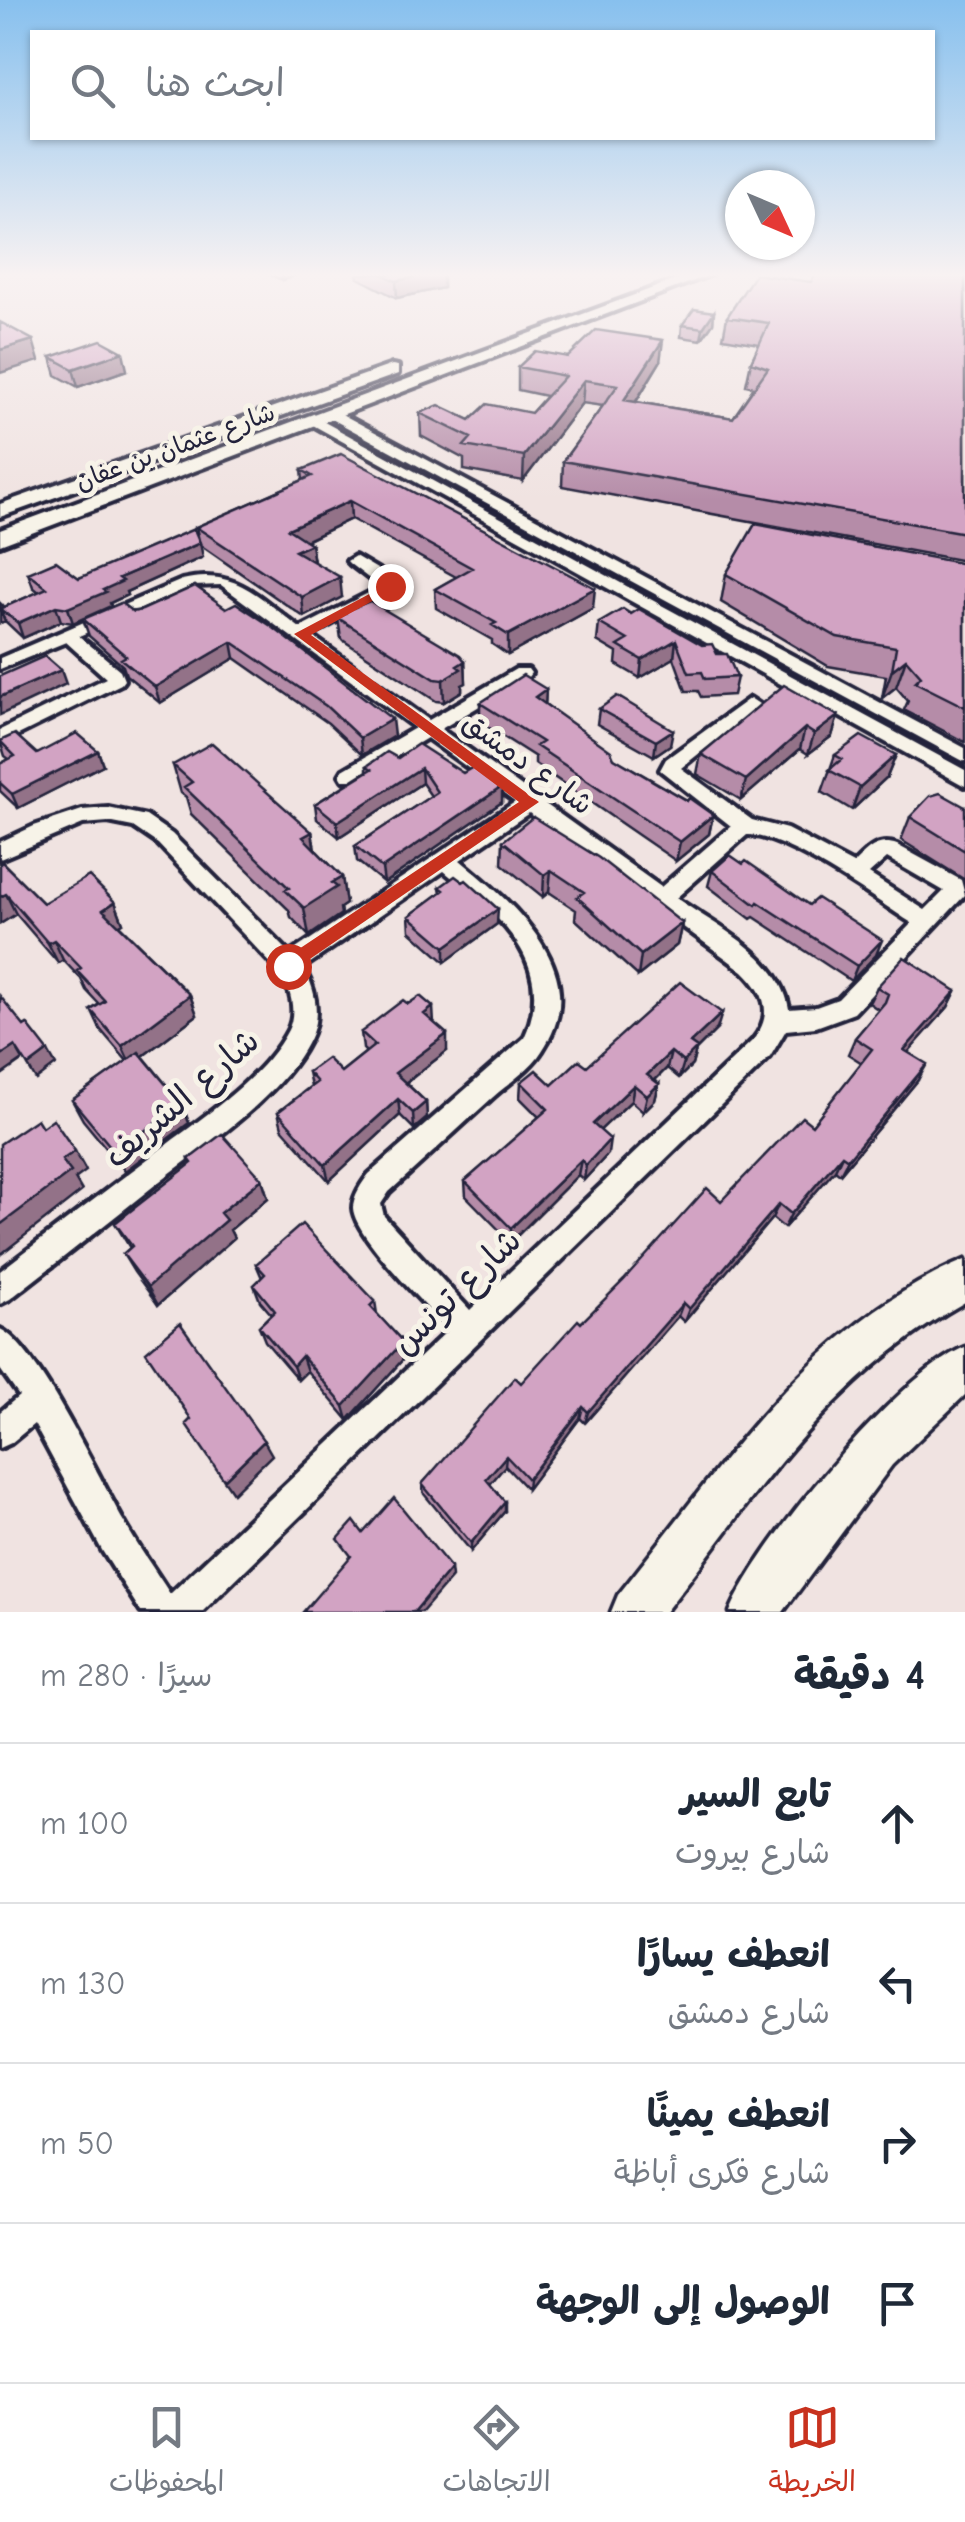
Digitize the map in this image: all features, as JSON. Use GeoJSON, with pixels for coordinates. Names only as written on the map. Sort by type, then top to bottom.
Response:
{"type":"FeatureCollection","features":[{"type":"Feature","properties":{"kind":"main road","name":"شارع عثمان بن عفان"},"geometry":{"type":"LineString","coordinates":[[4,524],[460,349]]}},
{"type":"Feature","properties":{"kind":"main road","name":"شارع عثمان بن عفان"},"geometry":{"type":"LineString","coordinates":[[4,524],[324,417],[504,349]]}},
{"type":"Feature","properties":{"kind":"street"},"geometry":{"type":"LineString","coordinates":[[324,417],[432,468],[965,756]]}},
{"type":"Feature","properties":{"kind":"street"},"geometry":{"type":"LineString","coordinates":[[324,417],[415,476],[965,779]]}},
{"type":"Feature","properties":{"kind":"street"},"geometry":{"type":"LineString","coordinates":[[415,476],[432,468]]}},
{"type":"Feature","properties":{"kind":"street"},"geometry":{"type":"LineString","coordinates":[[451,496],[469,488]]}},
{"type":"Feature","properties":{"kind":"street"},"geometry":{"type":"LineString","coordinates":[[301,634],[388,589],[388,582],[355,561]]}},
{"type":"Feature","properties":{"kind":"street","name":"شارع دمشق"},"geometry":{"type":"LineString","coordinates":[[68,634],[188,583],[214,579],[234,586],[762,973],[776,996],[779,1020]]}},
{"type":"Feature","properties":{"kind":"street"},"geometry":{"type":"LineString","coordinates":[[0,664],[68,634],[114,674],[115,680],[0,738]]}},
{"type":"Feature","properties":{"kind":"street"},"geometry":{"type":"LineString","coordinates":[[350,775],[522,673]]}},
{"type":"Feature","properties":{"kind":"street"},"geometry":{"type":"LineString","coordinates":[[750,704],[670,770],[745,826],[781,833],[927,922]]}},
{"type":"Feature","properties":{"kind":"street"},"geometry":{"type":"LineString","coordinates":[[864,723],[880,710]]}},
{"type":"Feature","properties":{"kind":"street"},"geometry":{"type":"LineString","coordinates":[[928,758],[943,744]]}},
{"type":"Feature","properties":{"kind":"street"},"geometry":{"type":"LineString","coordinates":[[288,966],[530,802]]}},
{"type":"Feature","properties":{"kind":"street","name":"شارع الشريف"},"geometry":{"type":"LineString","coordinates":[[0,1289],[224,1116],[277,1067],[296,1041],[304,1013],[298,979],[288,966],[166,839],[139,821],[108,815],[82,818],[41,830],[1,849]]}},
{"type":"Feature","properties":{"kind":"street"},"geometry":{"type":"LineString","coordinates":[[662,898],[745,826]]}},
{"type":"Feature","properties":{"kind":"street"},"geometry":{"type":"LineString","coordinates":[[779,1020],[816,1016],[846,1006],[956,892],[953,886],[890,850],[880,851],[853,876]]}},
{"type":"Feature","properties":{"kind":"street"},"geometry":{"type":"LineString","coordinates":[[445,860],[502,907],[524,931],[544,976],[546,1018],[533,1046],[379,1183],[371,1192],[366,1209],[374,1226],[468,1331]]}},
{"type":"Feature","properties":{"kind":"street","name":"شارع تونس"},"geometry":{"type":"LineString","coordinates":[[177,1612],[761,1049],[772,1037],[779,1020]]}},
{"type":"Feature","properties":{"kind":"street"},"geometry":{"type":"LineString","coordinates":[[635,1612],[780,1430],[845,1360],[904,1314],[965,1280]]}},
{"type":"Feature","properties":{"kind":"street"},"geometry":{"type":"LineString","coordinates":[[0,1344],[39,1400],[120,1548],[161,1612]]}},
{"type":"Feature","properties":{"kind":"street"},"geometry":{"type":"LineString","coordinates":[[754,1612],[815,1526],[883,1441],[965,1368]]}},
{"type":"Feature","properties":{"kind":"street"},"geometry":{"type":"LineString","coordinates":[[0,1432],[39,1400]]}},
{"type":"Feature","properties":{"kind":"building"},"geometry":{"type":"Polygon","coordinates":[[[74,349],[123,352],[73,369],[51,357],[74,349]]]}},
{"type":"Feature","properties":{"kind":"building"},"geometry":{"type":"Polygon","coordinates":[[[576,349],[657,349],[624,400],[733,418],[768,368],[751,362],[757,349],[965,349],[965,533],[563,461],[618,385],[584,380],[524,456],[464,446],[471,438],[420,413],[439,405],[470,420],[487,404],[531,413],[565,376],[518,367],[535,351],[568,357],[576,349]]]}},
{"type":"Feature","properties":{"kind":"building"},"geometry":{"type":"Polygon","coordinates":[[[341,454],[595,588],[508,635],[492,625],[496,623],[435,589],[472,568],[350,501],[288,529],[311,544],[295,551],[340,577],[302,597],[196,527],[312,476],[302,470],[341,454]]]}},
{"type":"Feature","properties":{"kind":"building"},"geometry":{"type":"Polygon","coordinates":[[[755,524],[965,564],[965,707],[915,682],[921,676],[906,659],[892,670],[896,647],[837,637],[726,574],[755,524]]]}},
{"type":"Feature","properties":{"kind":"building"},"geometry":{"type":"Polygon","coordinates":[[[194,529],[200,543],[119,578],[123,581],[103,590],[106,592],[68,608],[56,606],[18,623],[0,609],[47,588],[28,573],[56,561],[79,578],[194,529]]]}},
{"type":"Feature","properties":{"kind":"building"},"geometry":{"type":"Polygon","coordinates":[[[195,586],[226,608],[236,603],[271,626],[392,719],[360,738],[326,706],[232,642],[155,687],[83,619],[121,603],[133,612],[142,610],[195,586]]]}},
{"type":"Feature","properties":{"kind":"building"},"geometry":{"type":"Polygon","coordinates":[[[370,601],[460,655],[465,661],[457,666],[461,669],[443,680],[435,679],[338,618],[345,614],[342,612],[370,601]]]}},
{"type":"Feature","properties":{"kind":"building"},"geometry":{"type":"Polygon","coordinates":[[[623,609],[631,614],[639,609],[702,645],[712,644],[717,654],[727,654],[737,677],[705,679],[702,672],[689,673],[676,640],[642,660],[618,646],[628,640],[599,623],[623,609]]]}},
{"type":"Feature","properties":{"kind":"building"},"geometry":{"type":"Polygon","coordinates":[[[45,656],[61,670],[0,697],[0,676],[45,656]]]}},
{"type":"Feature","properties":{"kind":"building"},"geometry":{"type":"Polygon","coordinates":[[[523,675],[546,689],[535,697],[611,751],[614,758],[713,815],[680,842],[536,746],[542,742],[480,703],[523,675]]]}},
{"type":"Feature","properties":{"kind":"building"},"geometry":{"type":"Polygon","coordinates":[[[784,685],[838,716],[814,734],[805,728],[746,780],[701,754],[784,685]]]}},
{"type":"Feature","properties":{"kind":"building"},"geometry":{"type":"Polygon","coordinates":[[[617,696],[673,730],[656,741],[599,709],[617,696]]]}},
{"type":"Feature","properties":{"kind":"building"},"geometry":{"type":"Polygon","coordinates":[[[77,733],[98,751],[12,794],[0,783],[0,764],[15,756],[0,741],[15,734],[37,754],[77,733]]]}},
{"type":"Feature","properties":{"kind":"building"},"geometry":{"type":"Polygon","coordinates":[[[861,736],[896,755],[860,787],[829,770],[842,759],[835,755],[861,736]]]}},
{"type":"Feature","properties":{"kind":"building"},"geometry":{"type":"Polygon","coordinates":[[[212,743],[312,832],[303,837],[342,877],[332,883],[337,887],[304,908],[285,890],[289,888],[184,787],[192,782],[173,765],[212,743]]]}},
{"type":"Feature","properties":{"kind":"building"},"geometry":{"type":"Polygon","coordinates":[[[418,744],[463,773],[475,766],[502,787],[382,868],[355,846],[437,792],[421,768],[337,822],[315,804],[372,769],[367,766],[387,752],[398,758],[418,744]]]}},
{"type":"Feature","properties":{"kind":"building"},"geometry":{"type":"Polygon","coordinates":[[[940,793],[965,807],[965,851],[910,817],[930,796],[940,793]]]}},
{"type":"Feature","properties":{"kind":"building"},"geometry":{"type":"Polygon","coordinates":[[[533,817],[599,858],[682,923],[641,955],[577,897],[584,892],[551,870],[544,875],[503,841],[533,817]]]}},
{"type":"Feature","properties":{"kind":"building"},"geometry":{"type":"Polygon","coordinates":[[[730,855],[743,864],[746,861],[809,905],[817,898],[882,940],[857,966],[758,902],[756,905],[712,871],[730,855]]]}},
{"type":"Feature","properties":{"kind":"building"},"geometry":{"type":"Polygon","coordinates":[[[0,860],[43,903],[89,876],[115,902],[103,910],[190,995],[122,1046],[91,1010],[105,1001],[77,971],[81,968],[54,940],[48,943],[6,894],[0,897],[0,860]]]}},
{"type":"Feature","properties":{"kind":"building"},"geometry":{"type":"Polygon","coordinates":[[[455,876],[466,880],[498,909],[445,947],[409,916],[444,890],[440,887],[455,876]]]}},
{"type":"Feature","properties":{"kind":"building"},"geometry":{"type":"Polygon","coordinates":[[[904,957],[956,991],[904,1050],[927,1064],[848,1159],[842,1155],[791,1214],[779,1204],[689,1309],[683,1303],[588,1412],[583,1407],[528,1479],[506,1456],[486,1479],[505,1502],[471,1543],[422,1484],[515,1377],[521,1383],[578,1320],[581,1323],[624,1280],[707,1188],[721,1201],[802,1117],[812,1125],[872,1049],[855,1038],[885,1002],[888,994],[877,987],[904,957]]]}},
{"type":"Feature","properties":{"kind":"building"},"geometry":{"type":"Polygon","coordinates":[[[680,982],[722,1013],[690,1043],[697,1048],[683,1062],[671,1052],[647,1075],[659,1084],[647,1096],[634,1085],[593,1124],[610,1139],[586,1165],[581,1160],[511,1228],[465,1181],[548,1109],[521,1082],[536,1070],[552,1085],[579,1060],[587,1066],[680,982]]]}},
{"type":"Feature","properties":{"kind":"building"},"geometry":{"type":"Polygon","coordinates":[[[0,996],[48,1051],[28,1066],[15,1046],[0,1056],[0,996]]]}},
{"type":"Feature","properties":{"kind":"building"},"geometry":{"type":"Polygon","coordinates":[[[420,996],[433,1007],[424,1014],[447,1034],[395,1073],[426,1102],[413,1113],[398,1099],[325,1165],[278,1112],[317,1082],[308,1072],[327,1058],[341,1072],[375,1045],[361,1032],[403,1000],[408,1004],[420,996]]]}},
{"type":"Feature","properties":{"kind":"building"},"geometry":{"type":"Polygon","coordinates":[[[139,1052],[182,1104],[115,1152],[72,1100],[139,1052]]]}},
{"type":"Feature","properties":{"kind":"building"},"geometry":{"type":"Polygon","coordinates":[[[37,1119],[42,1127],[53,1119],[75,1151],[62,1160],[71,1172],[0,1225],[0,1144],[37,1119]]]}},
{"type":"Feature","properties":{"kind":"building"},"geometry":{"type":"Polygon","coordinates":[[[222,1134],[262,1179],[220,1213],[226,1220],[148,1287],[123,1254],[132,1246],[115,1223],[192,1163],[189,1159],[222,1134]]]}},
{"type":"Feature","properties":{"kind":"building"},"geometry":{"type":"Polygon","coordinates":[[[302,1224],[375,1301],[370,1306],[403,1342],[344,1406],[302,1356],[293,1366],[259,1326],[275,1311],[254,1285],[265,1274],[256,1264],[302,1224]]]}},
{"type":"Feature","properties":{"kind":"building"},"geometry":{"type":"Polygon","coordinates":[[[180,1323],[264,1441],[224,1480],[186,1424],[191,1419],[146,1352],[180,1323]]]}},
{"type":"Feature","properties":{"kind":"building"},"geometry":{"type":"Polygon","coordinates":[[[394,1498],[451,1568],[414,1612],[303,1612],[351,1556],[338,1539],[354,1521],[363,1533],[394,1498]]]}},
{"type":"Feature","properties":{"kind":"route"},"geometry":{"type":"LineString","coordinates":[[288,966],[530,802],[301,634],[386,592],[390,586]]}}]}
